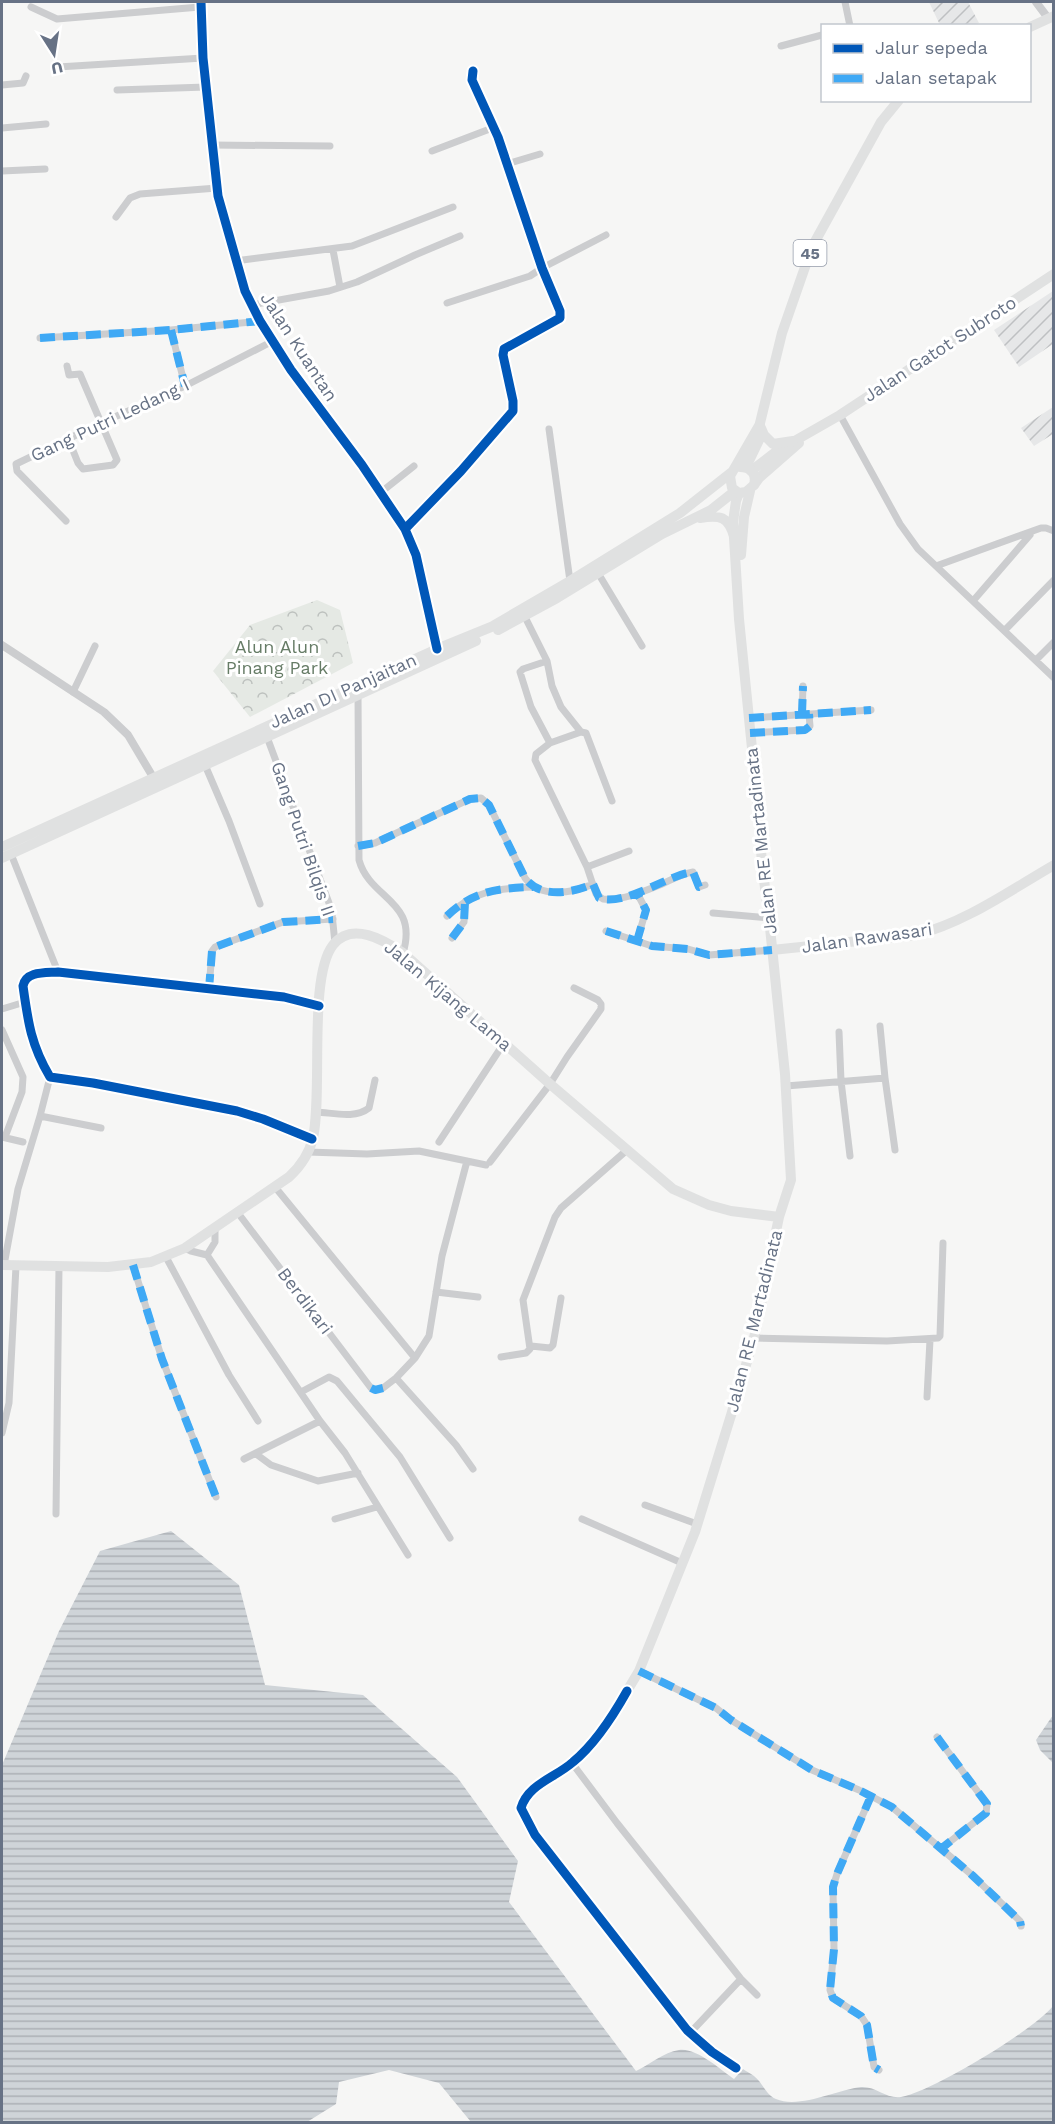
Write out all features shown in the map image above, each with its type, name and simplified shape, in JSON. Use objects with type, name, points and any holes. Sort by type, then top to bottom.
[{"type":"main road","points":[[1031,26],[1051,17]]},
{"type":"main road","name":"45","points":[[760,430],[782,333],[812,247],[881,122],[897,102]]},
{"type":"main road","name":"Jalan Gatot Subroto","points":[[825,423],[1053,274]]},
{"type":"main road","points":[[748,469],[825,423]]},
{"type":"main road","name":"Jalan DI Panjaitan","points":[[2,847],[437,649],[491,627],[684,518],[711,510],[744,490],[825,423]]},
{"type":"main road","points":[[760,430],[773,444],[793,441]]},
{"type":"main road","points":[[684,518],[760,430]]},
{"type":"main road","points":[[760,430],[765,446],[777,451]]},
{"type":"main road","points":[[748,469],[760,430]]},
{"type":"main road","points":[[733,471],[739,467],[748,469],[755,478],[744,490],[729,480],[733,471],[744,450]]},
{"type":"main road","name":"Jalan DI Panjaitan","points":[[6,856],[525,617],[662,534],[684,518],[733,471]]},
{"type":"main road","name":"Jalan RE Martadinata","points":[[627,1691],[639,1671],[698,1524],[754,1338],[779,1217],[791,1180],[786,1086],[762,865],[734,536],[736,501],[744,490]]},
{"type":"main road","name":"Jalan RE Martadinata","points":[[739,591],[744,490]]},
{"type":"main road","points":[[684,518],[722,518],[730,523],[734,536]]},
{"type":"main road","name":"Jalan Rawasari","points":[[772,950],[916,935],[934,930],[958,920],[1053,865]]},
{"type":"main road","name":"Jalan Kijang Lama","points":[[334,943],[347,935],[361,933],[381,939],[403,952],[655,1176],[681,1193],[709,1205],[731,1211],[779,1217]]},
{"type":"main road","points":[[7,1265],[108,1267],[133,1265],[166,1257],[185,1248],[238,1213],[297,1170],[309,1152],[317,1112],[319,1006],[324,965],[334,943]]},
{"type":"street","points":[[845,2],[850,24]]},
{"type":"street","points":[[1036,2],[1051,17]]},
{"type":"street","points":[[32,7],[57,19],[200,4]]},
{"type":"street","name":"Jalan Kuantan","points":[[200,4],[202,57],[217,188],[235,261],[251,305],[291,370],[405,529],[416,555],[437,649]]},
{"type":"street","points":[[781,46],[821,34]]},
{"type":"street","points":[[58,67],[202,57]]},
{"type":"street","points":[[405,529],[461,471],[513,411],[503,350],[510,344],[560,318],[560,311],[542,268],[495,128],[472,80],[473,71]]},
{"type":"street","points":[[2,85],[23,83],[26,75]]},
{"type":"street","points":[[117,90],[206,87]]},
{"type":"street","points":[[2,128],[46,124]]},
{"type":"street","points":[[432,151],[495,128]]},
{"type":"street","points":[[211,145],[330,146]]},
{"type":"street","points":[[507,164],[540,154]]},
{"type":"street","points":[[2,171],[45,168]]},
{"type":"street","points":[[116,217],[130,198],[140,194],[217,188]]},
{"type":"street","points":[[235,261],[333,250],[369,241],[453,207]]},
{"type":"street","points":[[447,303],[523,279],[606,235]]},
{"type":"street","points":[[251,305],[357,282],[460,236]]},
{"type":"street","points":[[333,250],[340,287]]},
{"type":"street","points":[[40,338],[171,330],[260,321]]},
{"type":"street","points":[[171,330],[185,386]]},
{"type":"street","name":"Gang Putri Ledang I","points":[[66,521],[17,471],[15,465],[20,460],[185,386],[273,341]]},
{"type":"street","points":[[67,366],[69,375],[80,374],[117,458],[114,465],[83,469],[78,463],[68,438]]},
{"type":"street","points":[[840,415],[900,524],[918,549],[1053,678]]},
{"type":"street","points":[[549,429],[570,581]]},
{"type":"street","points":[[380,493],[414,466]]},
{"type":"street","points":[[936,566],[1046,528],[1053,531]]},
{"type":"street","points":[[973,601],[1031,533]]},
{"type":"street","points":[[598,573],[642,646]]},
{"type":"street","points":[[1005,630],[1053,580]]},
{"type":"street","points":[[525,617],[547,662],[552,686],[561,707],[587,736],[612,801]]},
{"type":"street","points":[[1036,660],[1053,642]]},
{"type":"street","points":[[2,645],[104,712],[123,729],[153,777]]},
{"type":"street","points":[[73,692],[95,646]]},
{"type":"street","points":[[547,662],[523,669],[520,675],[531,707],[550,743]]},
{"type":"street","points":[[750,733],[806,730],[810,726],[806,714],[803,686]]},
{"type":"street","points":[[358,694],[360,865],[367,878],[404,917],[407,933],[403,952]]},
{"type":"street","points":[[749,718],[871,710]]},
{"type":"street","points":[[581,732],[550,743],[538,752],[535,760],[587,867],[596,894],[608,900],[637,893],[684,873],[693,872],[699,887],[705,885]]},
{"type":"street","name":"Gang Putri Bilqis II","points":[[267,737],[333,919],[334,943]]},
{"type":"street","points":[[205,765],[260,904]]},
{"type":"street","points":[[358,846],[375,843],[470,800],[481,798],[489,805],[525,878],[533,887]]},
{"type":"street","points":[[587,867],[629,850]]},
{"type":"street","points":[[6,856],[58,972]]},
{"type":"street","points":[[447,916],[479,894],[496,890],[533,887],[567,892],[593,884]]},
{"type":"street","points":[[637,893],[646,910],[637,940]]},
{"type":"street","points":[[452,938],[464,922],[465,902]]},
{"type":"street","points":[[713,913],[769,918]]},
{"type":"street","points":[[209,989],[212,951],[215,947],[266,929],[272,924],[333,919]]},
{"type":"street","points":[[606,931],[652,946],[688,949],[709,955],[772,950]]},
{"type":"street","points":[[2,1433],[9,1403],[7,1265],[18,1189],[50,1077],[34,1047],[23,986],[27,977],[58,972],[293,999],[319,1006]]},
{"type":"street","points":[[309,1152],[367,1154],[419,1151],[488,1164],[550,1084],[601,1009],[601,1004],[597,999],[574,988]]},
{"type":"street","points":[[2,1009],[26,1002]]},
{"type":"street","points":[[880,1026],[895,1150]]},
{"type":"street","points":[[2,1030],[23,1077],[21,1092],[3,1137],[23,1142]]},
{"type":"street","points":[[838,1032],[850,1156]]},
{"type":"street","points":[[440,1142],[504,1043]]},
{"type":"street","points":[[50,1077],[93,1083],[248,1114],[312,1139]]},
{"type":"street","points":[[786,1086],[885,1078]]},
{"type":"street","points":[[317,1112],[351,1115],[366,1111],[369,1108],[375,1080]]},
{"type":"street","points":[[40,1116],[101,1128]]},
{"type":"street","points":[[501,1357],[529,1352],[531,1346],[523,1300],[549,1227],[561,1208],[627,1150]]},
{"type":"street","points":[[383,1388],[415,1358],[429,1336],[442,1256],[467,1161]]},
{"type":"street","points":[[275,1187],[415,1358]]},
{"type":"street","name":"Berdikari","points":[[238,1213],[371,1388]]},
{"type":"street","points":[[207,1255],[215,1242],[215,1227]]},
{"type":"street","points":[[754,1338],[887,1341],[938,1338],[940,1336],[943,1243]]},
{"type":"street","points":[[185,1248],[207,1255],[357,1473],[408,1555]]},
{"type":"street","points":[[166,1257],[229,1376],[258,1421]]},
{"type":"street","points":[[133,1265],[165,1368],[216,1497]]},
{"type":"street","points":[[56,1514],[59,1266]]},
{"type":"street","points":[[436,1292],[478,1297]]},
{"type":"street","points":[[531,1346],[550,1348],[553,1346],[561,1298]]},
{"type":"street","points":[[927,1397],[930,1340]]},
{"type":"street","points":[[301,1392],[329,1377],[337,1381],[400,1457],[450,1538]]},
{"type":"street","points":[[396,1378],[456,1445],[473,1469]]},
{"type":"street","points":[[244,1459],[320,1421]]},
{"type":"street","points":[[256,1454],[272,1465],[318,1481],[357,1473]]},
{"type":"street","points":[[645,1505],[698,1524]]},
{"type":"street","points":[[336,1520],[377,1507]]},
{"type":"street","points":[[582,1519],[682,1563]]},
{"type":"street","points":[[639,1671],[716,1708],[812,1770],[892,1807],[942,1848],[1020,1921],[1021,1926]]},
{"type":"street","name":"Jalan RE Martadinata","points":[[627,1691],[613,1715],[572,1763],[528,1793],[522,1803],[522,1813],[535,1835],[652,1982]]},
{"type":"street","points":[[937,1737],[987,1804],[986,1813],[942,1848]]},
{"type":"street","points":[[572,1763],[616,1823],[741,1979],[757,1995]]},
{"type":"street","points":[[871,1796],[833,1887],[834,1949],[830,1990],[833,1998],[864,2020],[870,2032],[874,2067],[879,2070]]},
{"type":"street","points":[[690,2033],[741,1979]]},
{"type":"street","points":[[652,1982],[690,2033],[736,2068]]},
{"type":"shaded area","points":[[929,2],[968,2],[979,23],[976,24],[940,24]]},
{"type":"shaded area","points":[[1053,291],[1053,344],[1019,367],[994,330]]},
{"type":"shaded area","points":[[1053,407],[1053,434],[1034,446],[1021,428]]},
{"type":"shaded area","points":[[171,1531],[239,1585],[265,1685],[363,1695],[457,1777],[518,1861],[509,1902],[636,2071],[668,2053],[686,2050],[708,2060],[734,2079],[743,2069],[754,2076],[773,2097],[785,2101],[807,2100],[861,2087],[901,2097],[935,2084],[981,2059],[1025,2030],[1053,2006],[1053,2122],[471,2122],[439,2083],[389,2070],[339,2082],[336,2104],[307,2122],[2,2122],[2,1765],[59,1631],[100,1551]]},
{"type":"shaded area","points":[[1053,1715],[1053,1763],[1040,1750],[1036,1740]]},
{"type":"green space","name":"Alun Alun Pinang Park","points":[[317,600],[340,610],[353,663],[250,717],[213,671],[250,625]]},
{"type":"marked path","points":[[40,338],[171,330],[260,321]]},
{"type":"marked path","points":[[171,330],[185,386]]},
{"type":"marked path","points":[[802,714],[803,686]]},
{"type":"marked path","points":[[749,718],[871,710]]},
{"type":"marked path","points":[[750,733],[805,730],[810,726],[809,714]]},
{"type":"marked path","points":[[358,846],[375,843],[470,799],[481,798],[489,805],[525,878],[539,889],[548,892],[567,892],[593,884],[599,898],[609,900],[633,895],[693,872],[699,887],[705,885]]},
{"type":"marked path","points":[[447,916],[466,901],[487,892],[533,887]]},
{"type":"marked path","points":[[637,893],[646,910],[637,941]]},
{"type":"marked path","points":[[452,938],[464,922],[465,902]]},
{"type":"marked path","points":[[209,989],[212,951],[215,947],[283,922],[333,919]]},
{"type":"marked path","points":[[606,931],[652,946],[688,949],[709,955],[772,950]]},
{"type":"marked path","points":[[133,1265],[162,1359],[216,1497]]},
{"type":"marked path","points":[[371,1388],[375,1390],[383,1388]]},
{"type":"marked path","points":[[639,1671],[716,1708],[731,1720],[812,1770],[892,1807],[972,1875],[1020,1921],[1021,1926]]},
{"type":"marked path","points":[[937,1737],[987,1804],[986,1813],[942,1848]]},
{"type":"marked path","points":[[871,1796],[833,1887],[834,1949],[830,1990],[833,1998],[861,2016],[867,2025],[874,2067],[879,2070]]},
{"type":"cycle path","points":[[201,2],[203,58],[218,196],[245,291],[260,321],[291,370],[362,465],[405,529],[416,555],[437,649]]},
{"type":"cycle path","points":[[405,529],[461,471],[513,411],[503,355],[504,349],[560,318],[560,311],[542,268],[498,137],[472,80],[473,71]]},
{"type":"cycle path","points":[[312,1139],[237,1111],[50,1077],[38,1054],[31,1033],[23,986],[32,975],[58,972],[284,997],[319,1006]]},
{"type":"cycle path","points":[[627,1691],[610,1720],[589,1747],[566,1768],[536,1787],[521,1808],[535,1835],[687,2030],[712,2052],[736,2068]]}]
